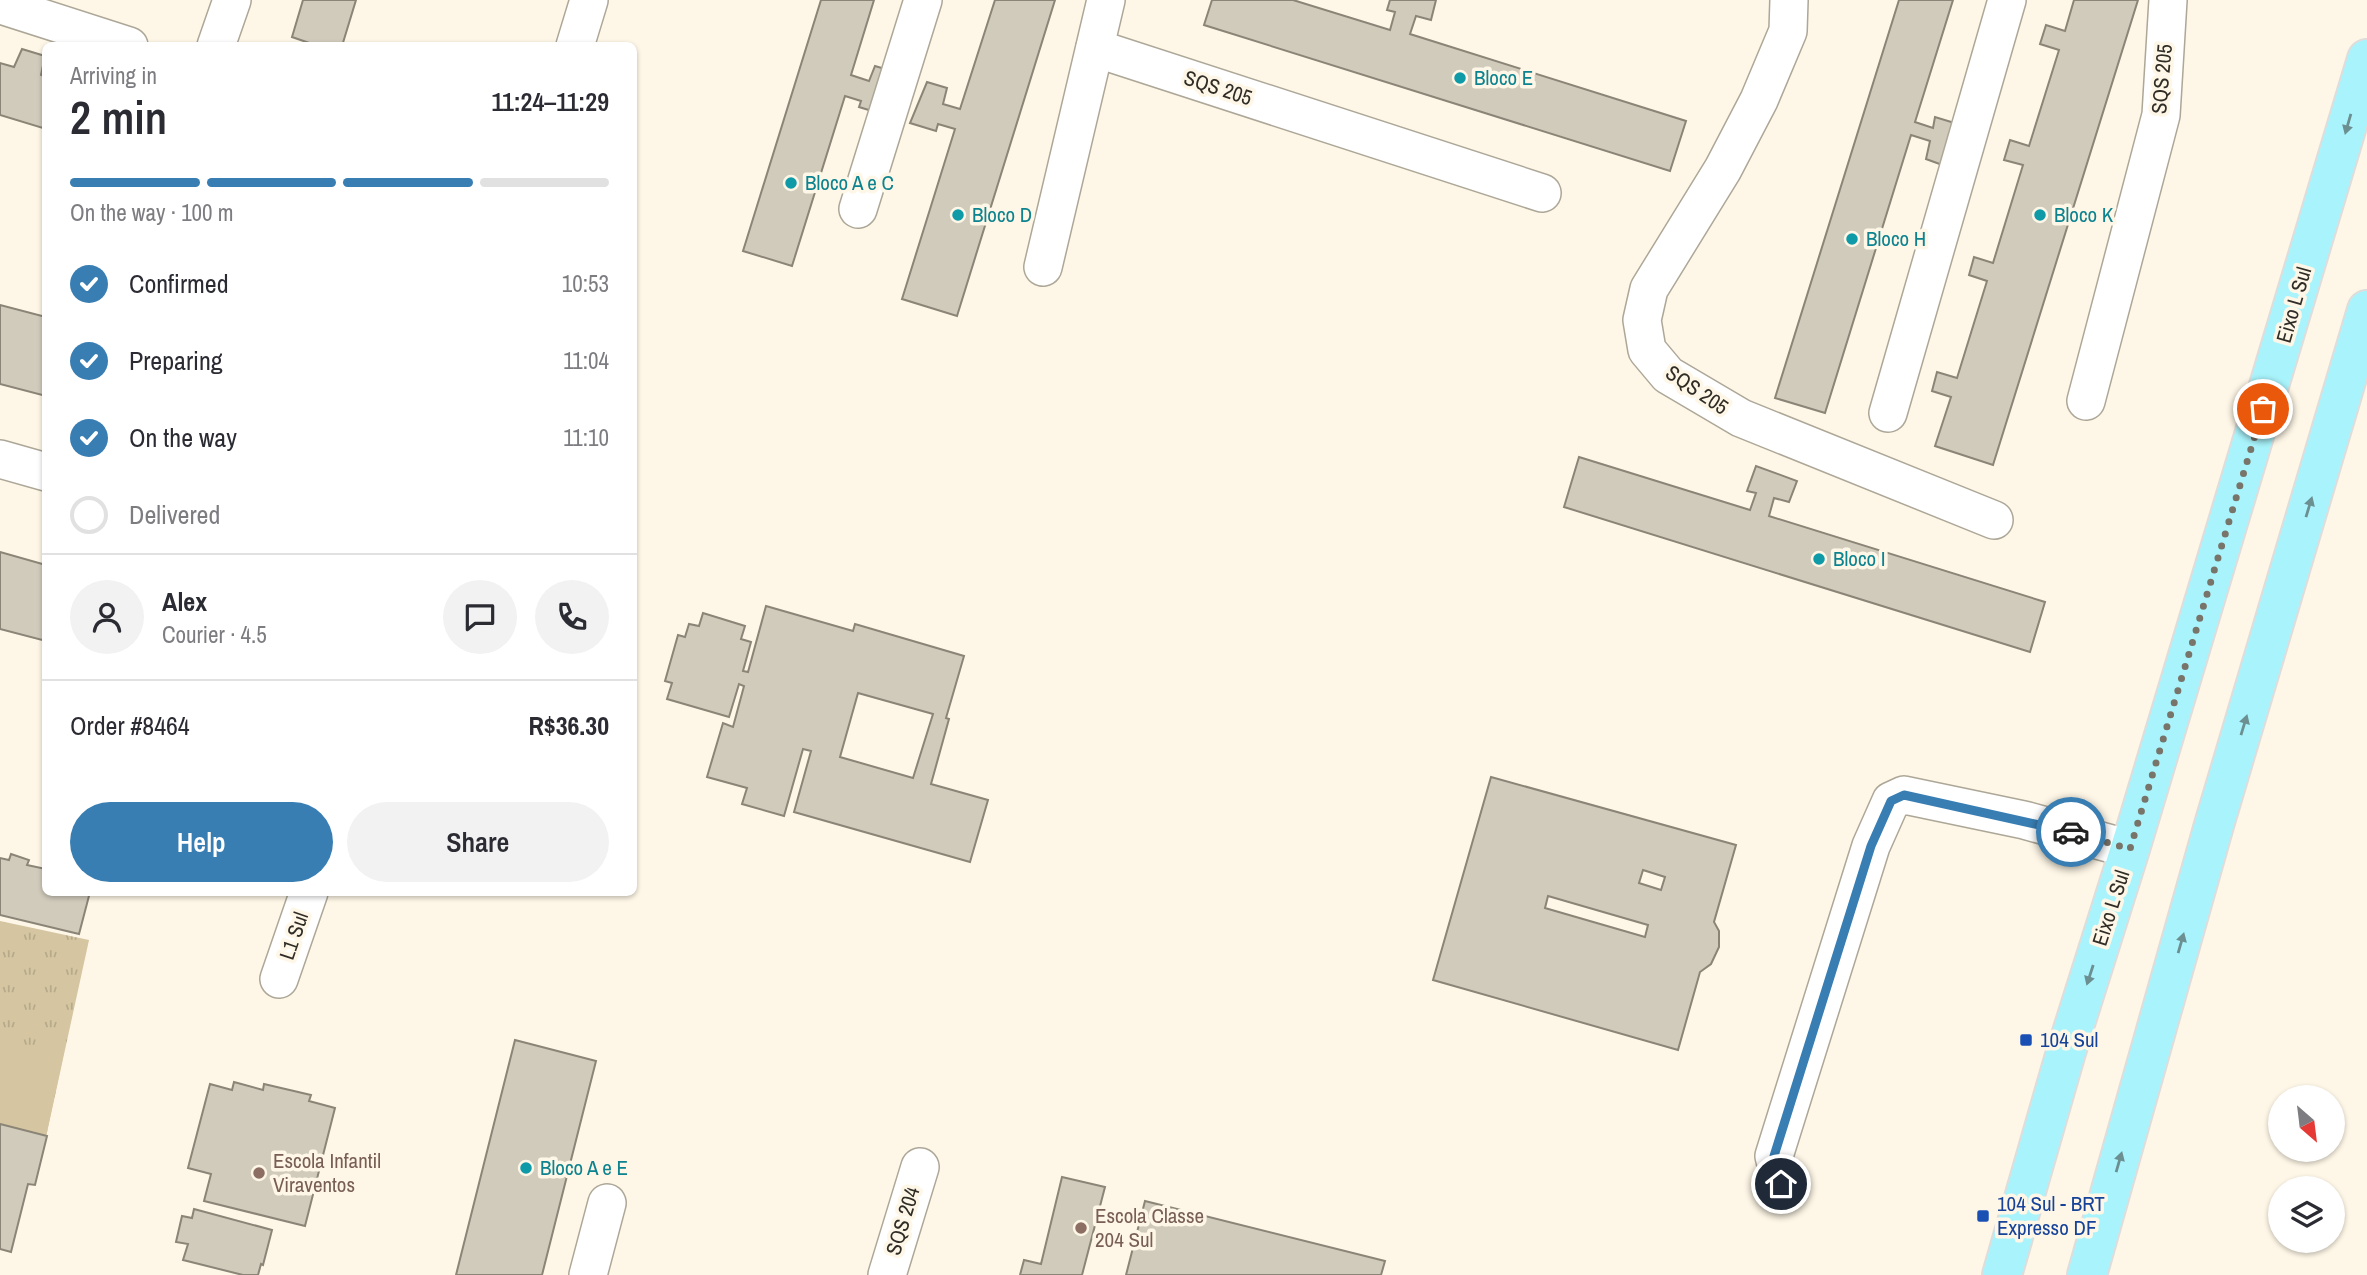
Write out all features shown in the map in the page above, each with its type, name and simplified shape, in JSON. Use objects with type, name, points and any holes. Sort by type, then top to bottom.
[{"type":"main road","name":"Eixo L Sul","points":[[2002,1275],[2066,1052],[2130,849],[2367,59]]},
{"type":"main road","points":[[2087,1275],[2214,825],[2367,310]]},
{"type":"street","points":[[217,42],[232,0]]},
{"type":"street","points":[[576,42],[589,0]]},
{"type":"street","points":[[858,208],[923,0]]},
{"type":"street","points":[[1043,267],[1107,0]]},
{"type":"street","name":"SQS 205","points":[[1789,0],[1788,31],[1759,100],[1723,169],[1649,289],[1642,320],[1647,349],[1668,375],[1741,418],[1994,520]]},
{"type":"street","points":[[1888,413],[2007,0]]},
{"type":"street","name":"SQS 205","points":[[2086,401],[2161,115],[2168,0]]},
{"type":"street","points":[[1,4],[117,42]]},
{"type":"street","name":"SQS 205","points":[[1095,48],[1542,193]]},
{"type":"street","points":[[0,459],[42,471]]},
{"type":"street","points":[[1781,1184],[1774,1156],[1871,846],[1891,801],[1904,795],[2024,820],[2130,849]]},
{"type":"street","name":"L1 Sul","points":[[279,979],[308,896]]},
{"type":"street","name":"SQS 204","points":[[887,1275],[920,1167]]},
{"type":"street","points":[[589,1275],[607,1202]]},
{"type":"green space","points":[[0,921],[89,940],[44,1146],[0,1137]]},
{"type":"green space","points":[[0,1040],[64,1052],[44,1146],[0,1137]]},
{"type":"building","points":[[303,0],[356,0],[343,42],[306,42],[292,37]]},
{"type":"building","name":"Bloco A e C","points":[[821,0],[874,0],[851,75],[869,81],[875,66],[895,72],[885,115],[859,107],[861,101],[845,96],[792,266],[743,251]]},
{"type":"building","name":"Bloco D","points":[[995,0],[1055,0],[957,316],[902,299],[955,129],[938,124],[936,131],[910,123],[927,82],[947,88],[943,104],[960,109]]},
{"type":"building","name":"Bloco E","points":[[1212,0],[1293,0],[1390,30],[1395,12],[1387,10],[1390,0],[1436,0],[1431,20],[1416,16],[1410,34],[1686,121],[1670,171],[1204,25]]},
{"type":"building","name":"Bloco H","points":[[1899,0],[1953,0],[1915,122],[1933,128],[1935,117],[1961,125],[1945,166],[1926,159],[1930,141],[1911,135],[1825,413],[1775,398]]},
{"type":"building","name":"Bloco K","points":[[2074,0],[2138,0],[1993,465],[1935,446],[1951,397],[1932,391],[1937,372],[1957,378],[1987,281],[1969,275],[1974,257],[1993,263],[2023,165],[2004,160],[2010,140],[2029,146],[2059,50],[2040,44],[2046,25],[2065,31]]},
{"type":"building","points":[[22,49],[42,55],[42,128],[0,115],[0,63],[14,67]]},
{"type":"building","points":[[0,305],[42,316],[42,395],[0,384]]},
{"type":"building","name":"Bloco I","points":[[1579,457],[1750,510],[1756,493],[1747,491],[1756,466],[1797,481],[1789,502],[1774,498],[1769,516],[2045,602],[2030,652],[1564,507]]},
{"type":"building","points":[[0,552],[42,564],[42,640],[0,629]]},
{"type":"building","points":[[766,606],[853,631],[855,624],[964,656],[931,784],[988,800],[970,862],[794,812],[811,751],[803,749],[784,816],[742,804],[747,788],[707,777],[723,723],[733,727],[744,686],[739,684],[729,717],[667,699],[672,683],[665,681],[678,635],[685,637],[689,624],[699,626],[703,613],[745,626],[741,639],[751,642],[743,671],[748,672]],"holes":[[[858,693],[933,714],[913,778],[840,757]]]},
{"type":"building","points":[[1491,777],[1736,845],[1714,922],[1719,931],[1719,947],[1711,964],[1700,972],[1678,1050],[1433,980]],"holes":[[[1643,870],[1665,877],[1661,890],[1639,883]],[[1548,896],[1648,925],[1645,937],[1545,908]]]},
{"type":"building","points":[[11,854],[29,860],[27,865],[42,868],[42,896],[89,896],[79,934],[0,915],[0,858],[9,860]]},
{"type":"building","name":"Bloco A e E","points":[[515,1040],[596,1061],[542,1275],[456,1275]]},
{"type":"building","points":[[234,1082],[263,1090],[264,1084],[311,1095],[309,1101],[335,1108],[305,1226],[204,1201],[211,1174],[188,1168],[210,1084],[232,1090]]},
{"type":"building","points":[[0,1124],[47,1136],[35,1185],[28,1184],[11,1252],[0,1249]]},
{"type":"building","points":[[1062,1177],[1105,1187],[1082,1275],[1020,1275],[1024,1260],[1041,1264]]},
{"type":"building","points":[[1145,1201],[1385,1261],[1381,1275],[1126,1275]]},
{"type":"building","points":[[194,1209],[272,1230],[258,1275],[243,1275],[183,1260],[188,1244],[176,1242],[182,1216],[192,1218]]},
{"type":"way so far","points":[[2071,832],[2130,849],[2263,409]]},
{"type":"place","name":"Bloco E","points":[[1460,78]]},
{"type":"place","name":"Bloco A e C","points":[[791,183]]},
{"type":"place","name":"Bloco D","points":[[958,215]]},
{"type":"place","name":"Bloco K","points":[[2040,215]]},
{"type":"place","name":"Bloco H","points":[[1852,239]]},
{"type":"place","name":"Bloco I","points":[[1819,559]]},
{"type":"place","name":"104 Sul","points":[[2026,1040]]},
{"type":"place","name":"Bloco A e E","points":[[526,1168]]},
{"type":"place","name":"Escola Infantil Viraventos","points":[[259,1173]]},
{"type":"place","name":"104 Sul - BRT Expresso DF","points":[[1983,1216]]},
{"type":"place","name":"Escola Classe 204 Sul","points":[[1081,1228]]},
{"type":"route","points":[[1781,1184],[1774,1156],[1871,846],[1891,801],[1904,795],[2071,832]]}]
